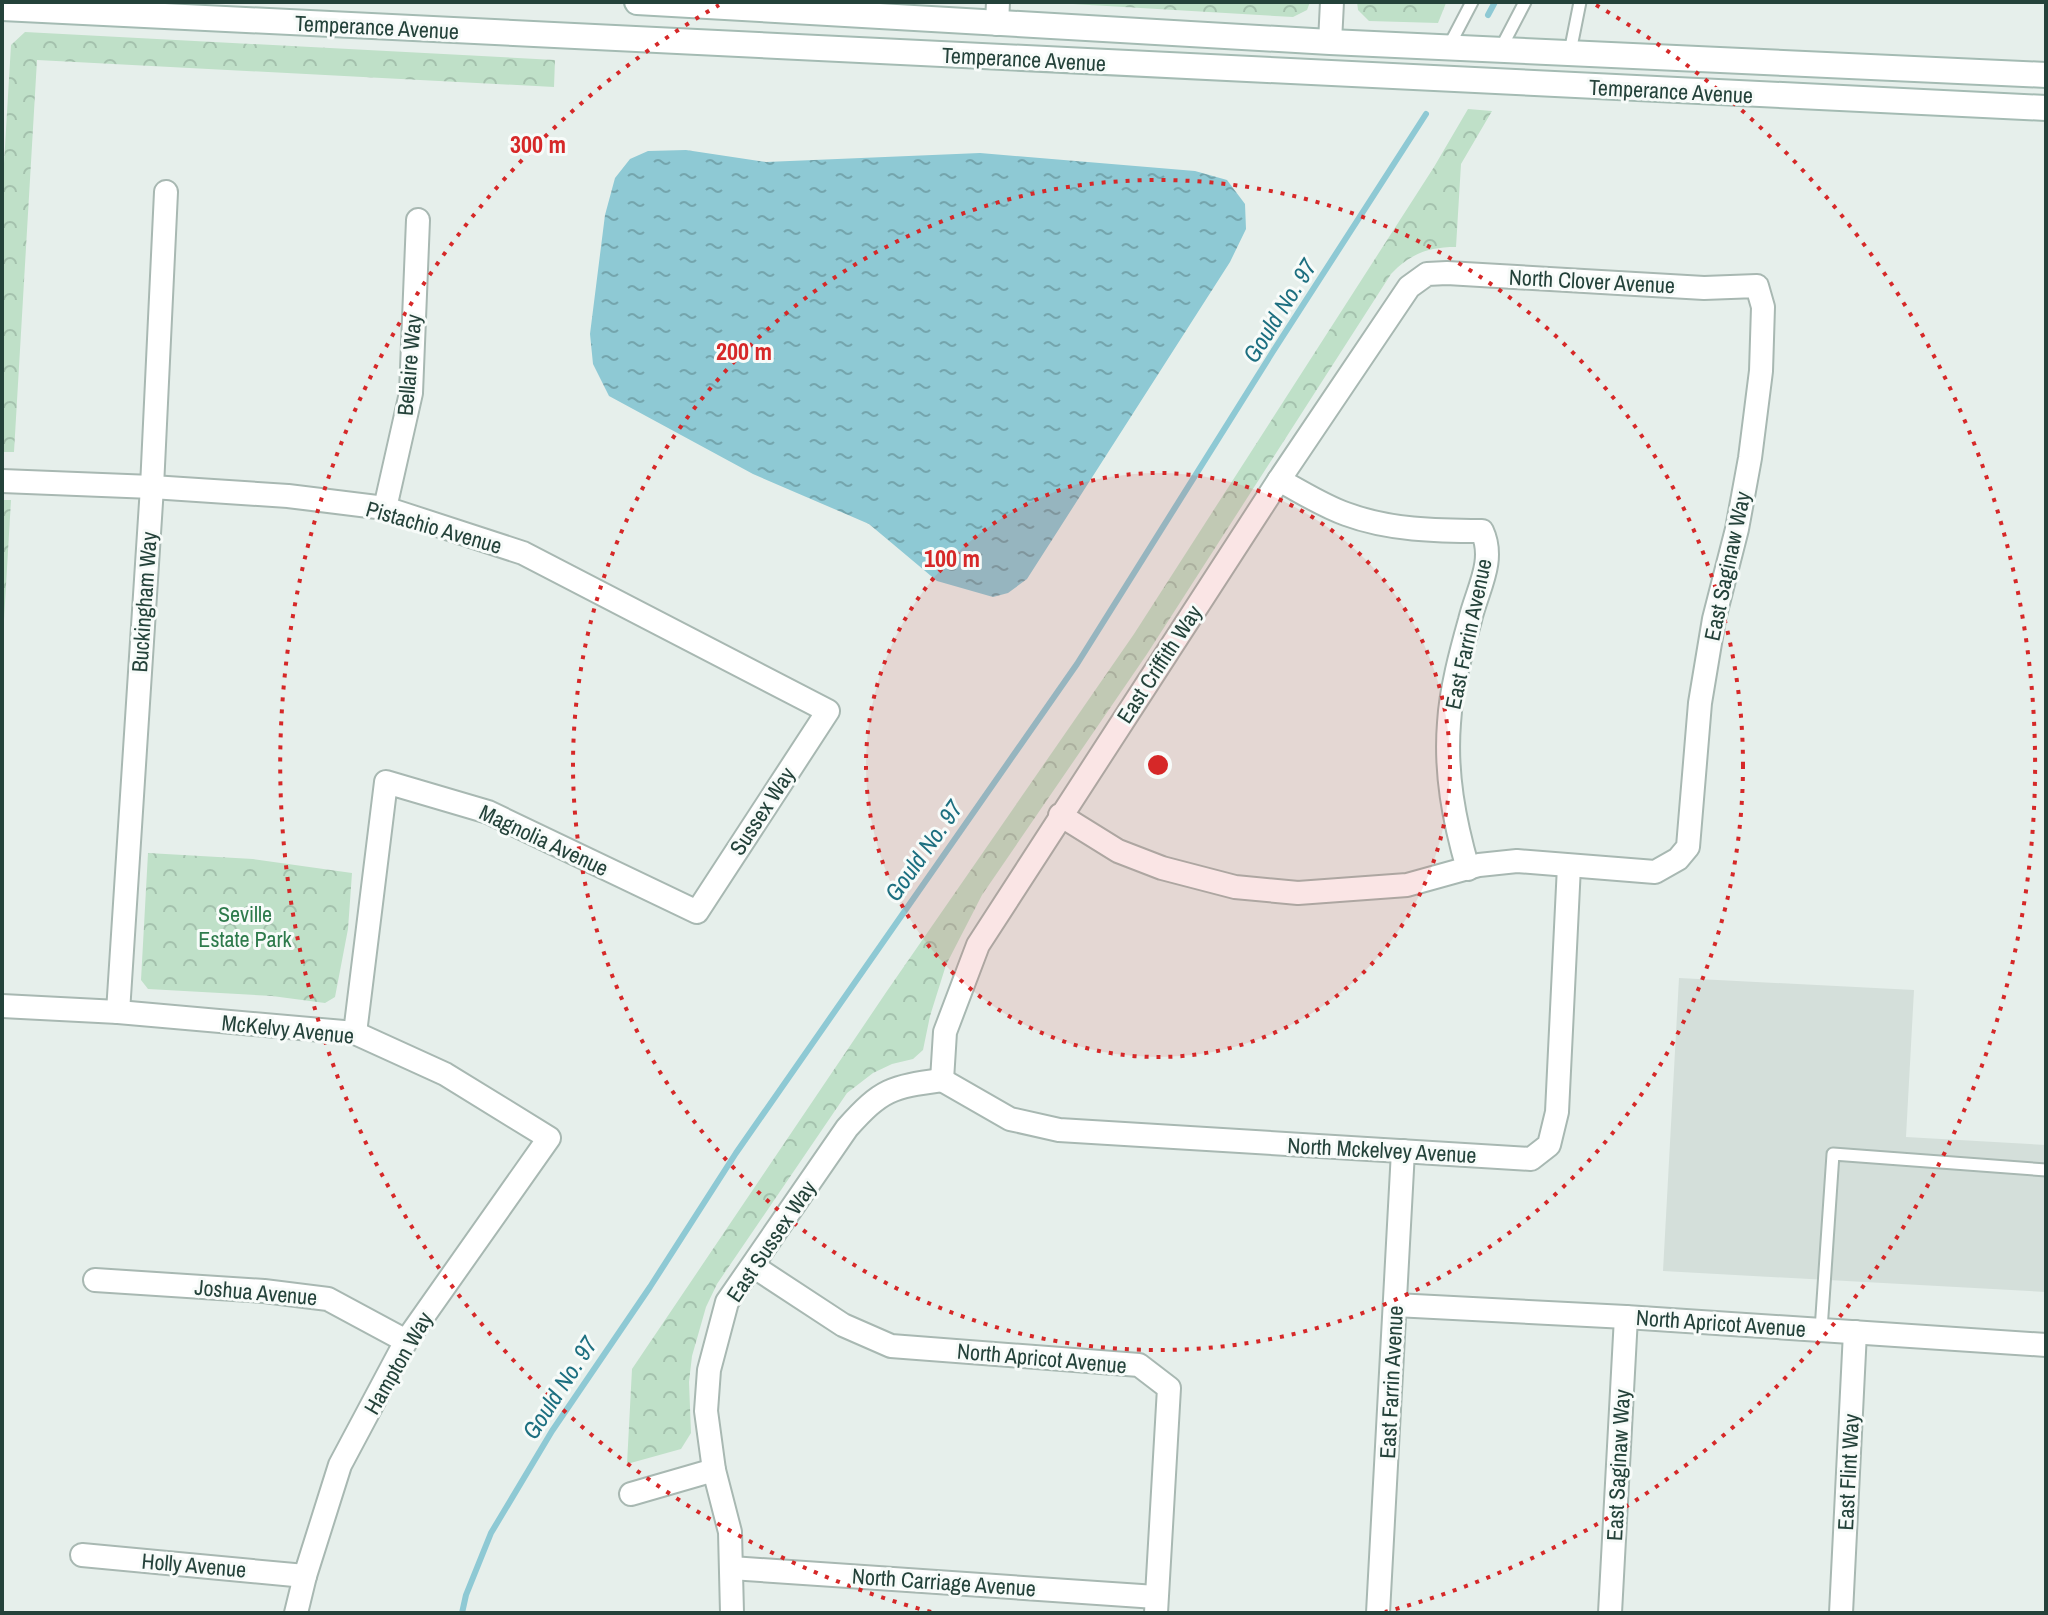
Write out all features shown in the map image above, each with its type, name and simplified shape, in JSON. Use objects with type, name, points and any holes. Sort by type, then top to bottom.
[{"type":"main road","name":"Temperance Avenue","points":[[637,2],[998,13],[1330,42],[2046,75]]},
{"type":"main road","name":"Temperance Avenue","points":[[2,8],[2046,108]]},
{"type":"main road","points":[[1129,65],[1159,53],[1301,60],[1313,56],[1330,42]]},
{"type":"street","points":[[1330,42],[1332,2]]},
{"type":"street","name":"Buckingham Way","points":[[118,1012],[152,487],[166,192]]},
{"type":"street","name":"Bellaire Way","points":[[385,508],[411,393],[418,220]]},
{"type":"street","name":"North Clover Avenue","points":[[1427,274],[1704,288],[1757,286]]},
{"type":"street","name":"East Criffith Way","points":[[942,1080],[945,1032],[978,945],[1279,480],[1403,295],[1427,274]]},
{"type":"street","name":"East Saginaw Way","points":[[1569,866],[1655,872],[1678,859],[1688,847],[1700,703],[1714,619],[1737,529],[1761,371],[1763,307],[1757,286]]},
{"type":"street","name":"East Farrin Avenue","points":[[1279,480],[1345,514],[1433,531],[1482,531],[1487,541],[1486,571],[1470,616],[1449,721],[1448,774],[1454,818],[1468,869]]},
{"type":"street","name":"Pistachio Avenue","points":[[2,481],[288,496],[385,508],[523,553],[828,711]]},
{"type":"street","name":"Sussex Way","points":[[697,912],[828,711]]},
{"type":"street","name":"Magnolia Avenue","points":[[355,1033],[386,782],[488,812],[697,912]]},
{"type":"street","points":[[1060,815],[1118,851],[1162,868],[1235,887],[1298,893],[1407,885],[1468,869],[1517,861],[1569,866]]},
{"type":"street","name":"North Mckelvey Avenue","points":[[942,1080],[1010,1119],[1059,1130],[1531,1159],[1549,1145],[1557,1112],[1569,866]]},
{"type":"street","name":"McKelvy Avenue","points":[[2,1006],[118,1012],[355,1033],[445,1074],[549,1138]]},
{"type":"street","name":"East Sussex Way","points":[[732,1613],[730,1532],[714,1470],[706,1411],[709,1370],[727,1302],[847,1128],[869,1103],[898,1086],[942,1080]]},
{"type":"street","name":"Hampton Way","points":[[296,1613],[340,1465],[406,1341],[549,1138]]},
{"type":"street","name":"East Farrin Avenue","points":[[1378,1613],[1403,1151]]},
{"type":"street","name":"North Apricot Avenue","points":[[753,1266],[843,1325],[891,1346],[1139,1365],[1169,1388],[1156,1605]]},
{"type":"street","name":"Joshua Avenue","points":[[95,1280],[264,1291],[328,1299],[406,1341]]},
{"type":"street","name":"North Apricot Avenue","points":[[1395,1305],[2046,1345]]},
{"type":"street","name":"East Saginaw Way","points":[[1610,1613],[1626,1317]]},
{"type":"street","name":"East Flint Way","points":[[1841,1613],[1855,1332]]},
{"type":"street","points":[[631,1494],[714,1470]]},
{"type":"street","name":"Holly Avenue","points":[[82,1555],[305,1576]]},
{"type":"street","name":"North Carriage Avenue","points":[[731,1568],[1156,1605]]},
{"type":"lane","points":[[1449,46],[1472,2]]},
{"type":"lane","points":[[1501,48],[1525,2]]},
{"type":"lane","points":[[1570,52],[1580,2]]},
{"type":"lane","points":[[1821,1330],[1833,1154],[2046,1170]]},
{"type":"shaded area","points":[[1679,978],[1914,990],[1906,1137],[2046,1145],[2046,1292],[1663,1271]]},
{"type":"green space","points":[[1039,2],[1310,2],[1307,10],[1293,17]]},
{"type":"green space","points":[[1357,2],[1446,3],[1438,23],[1369,21],[1358,10]]},
{"type":"green space","points":[[25,32],[555,60],[554,87],[37,60],[14,452],[2,452],[2,197],[11,45]]},
{"type":"green space","points":[[1468,109],[1492,111],[1461,164],[1456,247],[1420,253],[1391,274],[1147,654],[982,895],[946,965],[923,1050],[913,1059],[873,1073],[847,1093],[717,1284],[706,1307],[692,1356],[689,1382],[691,1433],[681,1449],[627,1464],[632,1369],[887,991],[1134,634],[1434,167]]},
{"type":"green space","points":[[2,500],[11,500],[2,654]]},
{"type":"green space","name":"Seville Estate Park","points":[[148,853],[253,859],[352,873],[348,929],[335,997],[325,1003],[272,996],[148,989],[141,980]]},
{"type":"water","points":[[686,150],[766,162],[980,153],[1195,171],[1227,180],[1245,204],[1246,229],[1230,262],[1027,579],[1008,593],[993,597],[937,581],[869,524],[753,474],[609,396],[593,364],[590,334],[605,215],[615,178],[630,159],[648,151]]},
{"type":"waterway","name":"Gould No. 97","points":[[1488,15],[1495,2]]},
{"type":"waterway","name":"Gould No. 97","points":[[462,1613],[491,1533],[552,1431],[736,1153],[1077,664],[1426,114]]}]
